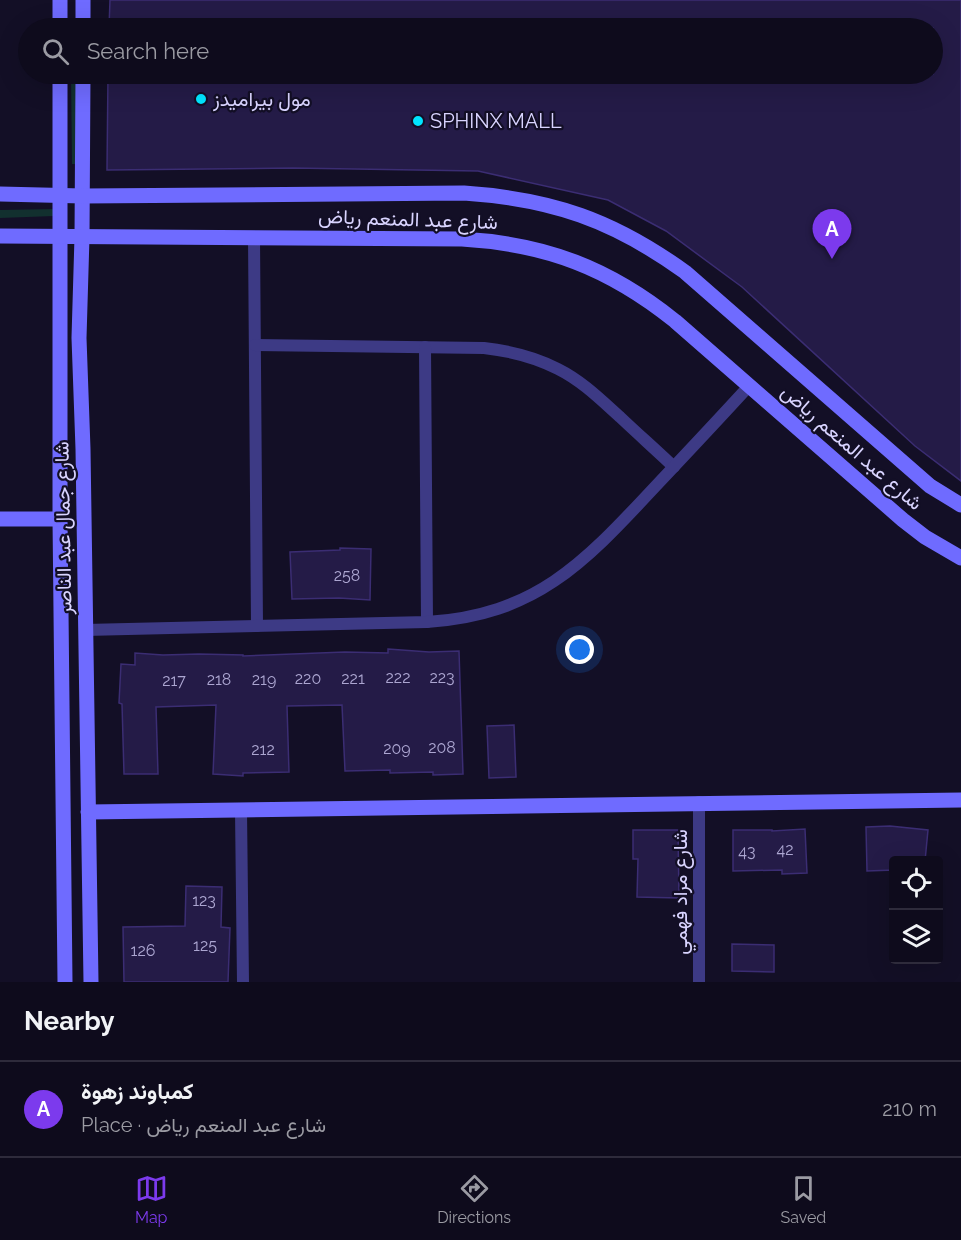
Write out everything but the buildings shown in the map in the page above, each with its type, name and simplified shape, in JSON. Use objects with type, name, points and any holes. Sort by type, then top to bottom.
[{"type":"street","points":[[60,0],[60,18]]},
{"type":"street","points":[[83,0],[83,18]]},
{"type":"street","name":"شارع جمال عبد الناصر","points":[[60,84],[60,519],[65,982]]},
{"type":"street","name":"شارع جمال عبد الناصر","points":[[83,84],[79,338],[91,982]]},
{"type":"street","name":"شارع عبد المنعم رياض","points":[[0,194],[83,196],[464,193],[523,199],[580,214],[635,239],[685,272],[930,486],[961,505]]},
{"type":"street","name":"شارع عبد المنعم رياض","points":[[0,236],[479,240],[513,244],[564,257],[611,278],[655,305],[903,520],[925,537],[961,558]]},
{"type":"street","points":[[254,237],[257,626]]},
{"type":"street","points":[[255,345],[484,348],[538,360],[577,380],[674,467]]},
{"type":"street","points":[[424,347],[427,622]]},
{"type":"street","points":[[85,630],[427,622],[467,618],[492,612],[545,588],[598,547],[749,386]]},
{"type":"street","points":[[0,519],[60,519]]},
{"type":"street","points":[[88,812],[961,800]]},
{"type":"street","name":"شارع مراد فهمي","points":[[699,802],[699,982]]},
{"type":"street","points":[[241,811],[243,982]]},
{"type":"green space","points":[[71,84],[77,84],[78,164],[72,164]]},
{"type":"green space","points":[[55,209],[54,216],[0,218],[0,210]]},
{"type":"place","name":"مول بيراميدز","points":[[201,99]]},
{"type":"place","name":"SPHINX MALL","points":[[418,121]]},
{"type":"place","name":"كمباوند زهوة","points":[[832,259]]}]
